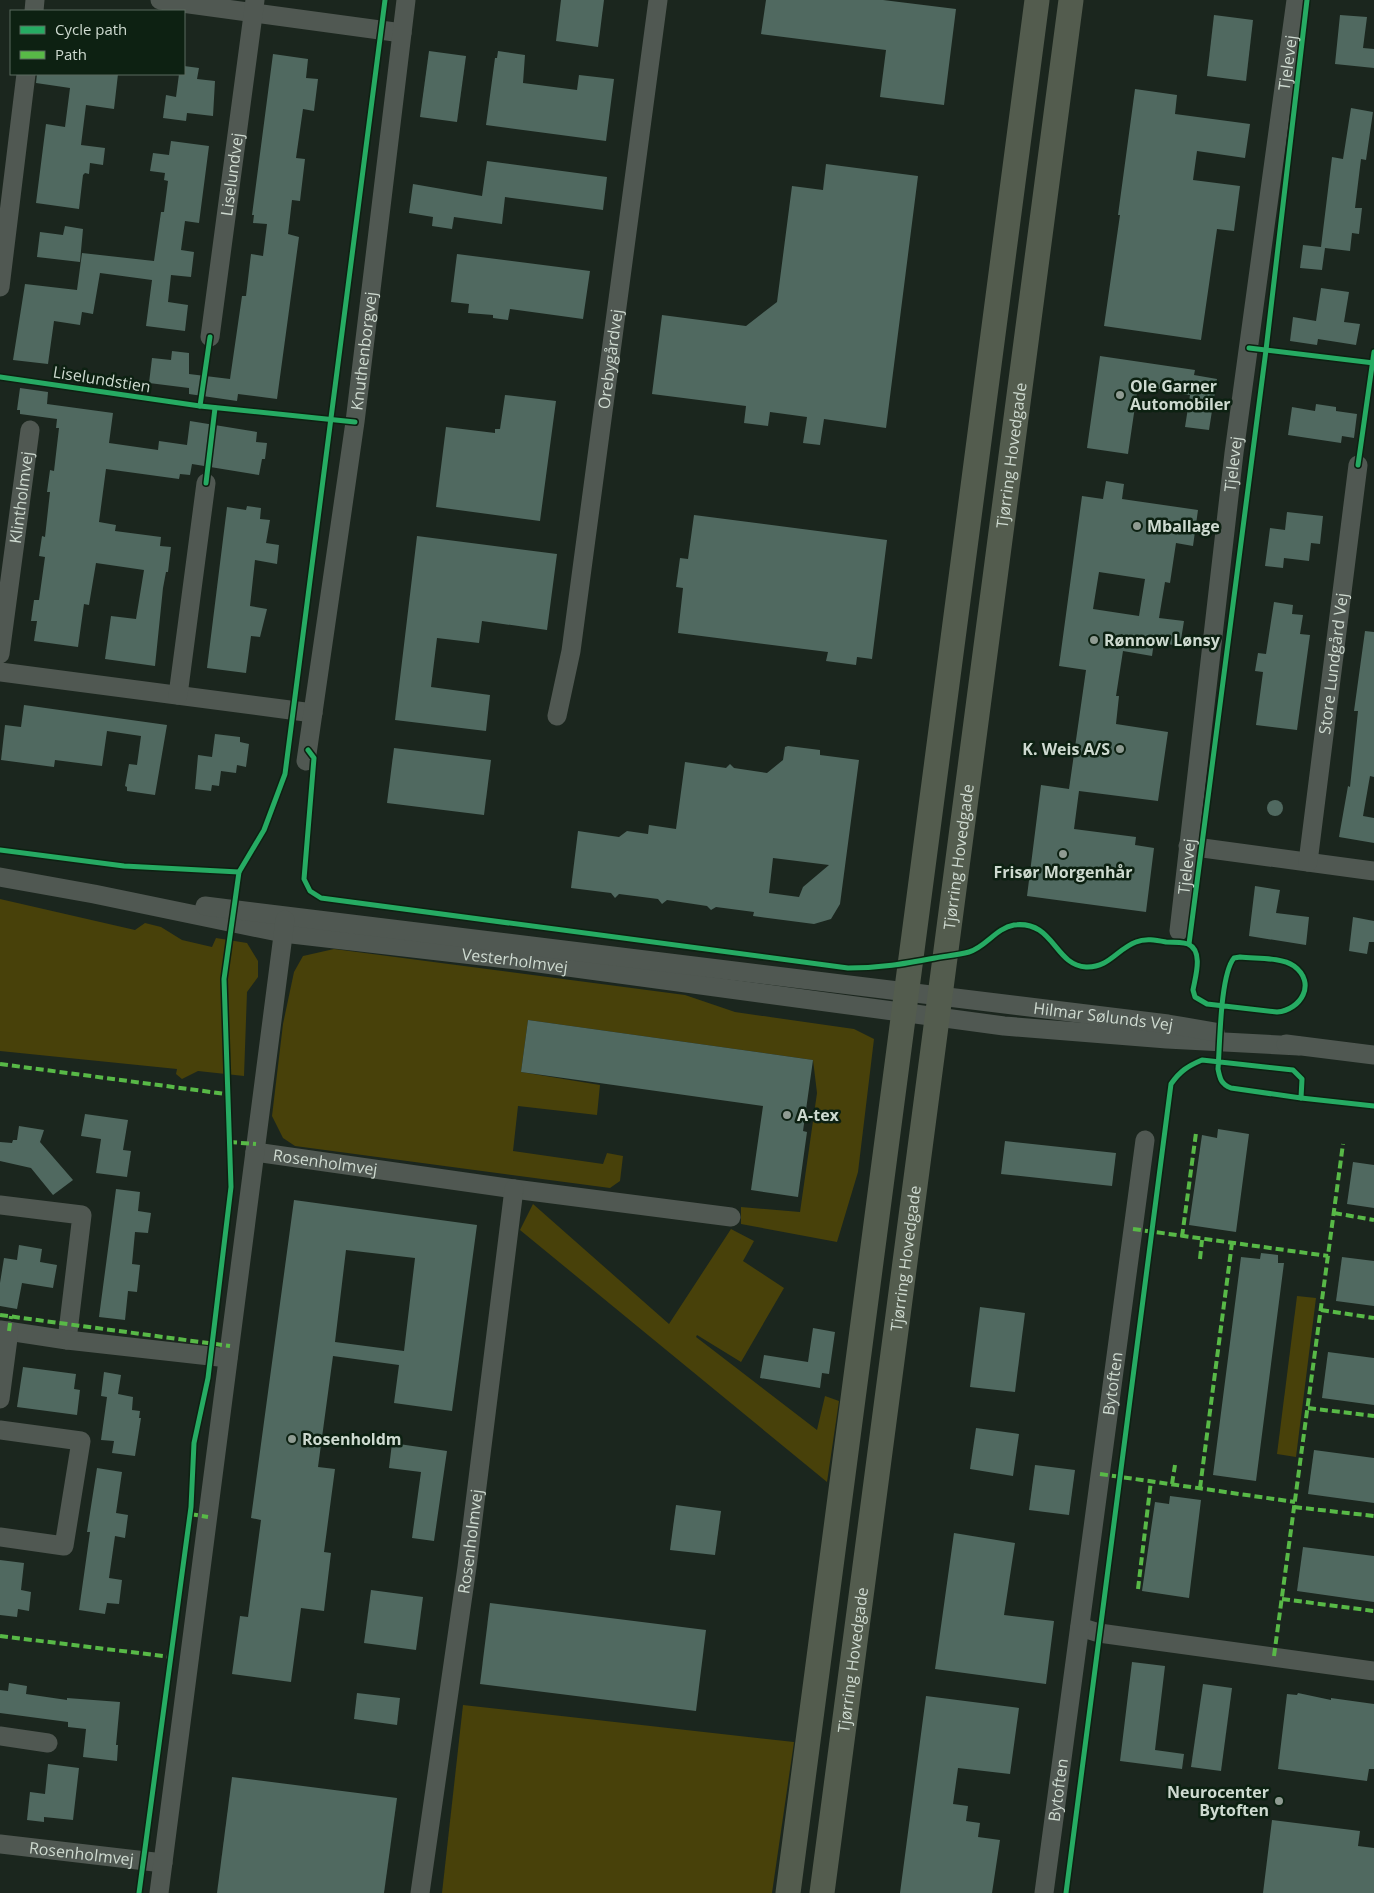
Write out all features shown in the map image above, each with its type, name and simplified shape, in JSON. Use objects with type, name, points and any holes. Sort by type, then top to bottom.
[{"type":"main road","name":"Tjørring Hovedgade","points":[[788,1893],[1037,0]]},
{"type":"main road","name":"Tjørring Hovedgade","points":[[822,1893],[1071,0]]},
{"type":"street","points":[[160,0],[254,6],[402,33]]},
{"type":"street","name":"Knuthenborgvej","points":[[306,761],[355,422],[406,0]]},
{"type":"street","name":"Orebygårdvej","points":[[557,716],[572,641],[658,0]]},
{"type":"street","name":"Tjelevej","points":[[1179,931],[1232,463],[1296,0]]},
{"type":"street","name":"Liselundvej","points":[[210,337],[254,6]]},
{"type":"street","points":[[0,287],[26,75]]},
{"type":"street","name":"Klintholmvej","points":[[0,654],[30,430]]},
{"type":"street","name":"Store Lundgård Vej","points":[[1308,862],[1358,465]]},
{"type":"street","points":[[178,696],[206,483]]},
{"type":"street","points":[[0,672],[313,713]]},
{"type":"street","points":[[1188,846],[1374,871]]},
{"type":"street","name":"Vesterholmvej","points":[[0,877],[285,924],[939,1006]]},
{"type":"street","name":"Rosenholmvej","points":[[159,1893],[285,924]]},
{"type":"street","name":"Hilmar Sølunds Vej","points":[[939,1006],[1004,1026],[1157,1039],[1299,1046],[1374,1055]]},
{"type":"street","name":"Bytoften","points":[[1044,1893],[1145,1140]]},
{"type":"street","name":"Rosenholmvej","points":[[255,1152],[514,1189],[731,1217]]},
{"type":"street","name":"Rosenholmvej","points":[[420,1893],[467,1567],[514,1189]]},
{"type":"street","points":[[0,1205],[82,1215],[67,1340]]},
{"type":"street","points":[[0,1399],[5,1330],[67,1340],[228,1358]]},
{"type":"street","points":[[0,1430],[81,1441],[64,1546],[0,1537]]},
{"type":"street","points":[[1080,1627],[1099,1633],[1374,1671]]},
{"type":"street","points":[[0,1736],[48,1743]]},
{"type":"street","name":"Rosenholmvej","points":[[0,1844],[163,1864]]},
{"type":"shaded area","points":[[0,899],[135,930],[145,923],[161,927],[182,940],[212,947],[216,938],[247,943],[258,961],[258,977],[247,992],[244,1076],[198,1071],[182,1079],[176,1074],[177,1069],[0,1051]]},
{"type":"shaded area","points":[[334,949],[685,995],[735,1012],[854,1029],[874,1039],[858,1172],[837,1242],[741,1224],[741,1207],[800,1212],[817,1093],[813,1060],[528,1020],[521,1072],[600,1085],[597,1115],[518,1106],[513,1151],[603,1164],[607,1153],[623,1156],[620,1181],[610,1188],[295,1146],[283,1138],[272,1116],[283,1024],[294,972],[303,956]]},
{"type":"shaded area","points":[[533,1204],[669,1324],[731,1229],[754,1241],[743,1261],[784,1288],[741,1362],[697,1335],[696,1337],[817,1430],[825,1396],[839,1401],[827,1482],[520,1230]]},
{"type":"shaded area","points":[[1297,1296],[1316,1298],[1296,1457],[1277,1454]]},
{"type":"shaded area","points":[[463,1705],[794,1742],[772,1893],[442,1893]]},
{"type":"building","points":[[561,0],[604,0],[598,47],[556,41]]},
{"type":"building","points":[[766,0],[883,0],[956,9],[944,105],[880,97],[886,50],[761,34]]},
{"type":"building","points":[[1214,15],[1253,20],[1246,81],[1207,76]]},
{"type":"building","points":[[1340,15],[1367,17],[1363,48],[1374,49],[1374,68],[1335,64]]},
{"type":"building","points":[[429,51],[466,56],[457,122],[420,117]]},
{"type":"building","points":[[498,51],[525,55],[523,83],[577,90],[579,75],[614,79],[606,141],[486,125],[495,58],[497,58]]},
{"type":"building","points":[[273,54],[308,59],[306,78],[318,79],[314,111],[303,109],[296,158],[305,159],[300,201],[292,200],[288,234],[299,237],[277,399],[238,394],[237,401],[189,394],[189,388],[149,383],[152,358],[171,360],[172,351],[189,353],[189,374],[230,379],[242,296],[246,296],[251,254],[263,256],[267,224],[253,223],[254,215],[252,215]]},
{"type":"building","points":[[185,66],[199,68],[197,79],[215,81],[213,116],[187,113],[186,121],[163,118],[166,95],[176,97],[179,75],[185,75]]},
{"type":"building","points":[[37,75],[118,75],[114,109],[86,105],[81,145],[105,148],[103,165],[90,163],[89,174],[85,173],[83,175],[79,209],[36,203],[46,124],[65,127],[70,88],[36,83]]},
{"type":"building","points":[[1135,89],[1177,95],[1175,114],[1250,124],[1245,158],[1197,151],[1193,180],[1240,186],[1234,231],[1217,229],[1201,340],[1104,326]]},
{"type":"building","points":[[1351,108],[1373,112],[1366,160],[1361,159],[1355,208],[1362,208],[1359,234],[1352,233],[1350,251],[1325,248],[1322,270],[1300,268],[1303,245],[1321,247],[1332,157],[1343,159]]},
{"type":"building","points":[[171,141],[209,146],[199,223],[185,221],[181,250],[194,252],[191,277],[171,275],[168,302],[188,305],[185,331],[146,326],[152,280],[100,273],[93,314],[82,312],[80,325],[54,321],[48,364],[13,360],[25,284],[77,290],[82,253],[154,261],[161,212],[164,212],[168,181],[164,180],[165,173],[150,171],[153,153],[169,155]]},
{"type":"building","points":[[487,161],[607,177],[603,210],[505,197],[502,224],[454,217],[452,229],[432,226],[433,217],[409,213],[413,184],[482,196]]},
{"type":"building","points":[[826,164],[918,176],[886,428],[824,419],[820,445],[803,443],[807,417],[770,412],[768,426],[744,423],[746,406],[652,394],[662,315],[746,326],[777,302],[792,186],[823,190]]},
{"type":"building","points":[[65,226],[83,229],[80,262],[37,257],[40,232],[63,235]]},
{"type":"building","points":[[457,254],[590,271],[583,319],[510,309],[508,320],[493,318],[493,315],[468,313],[469,304],[451,302]]},
{"type":"building","points":[[1321,288],[1349,292],[1344,322],[1360,324],[1356,345],[1318,339],[1317,345],[1290,341],[1293,317],[1316,321]]},
{"type":"building","points":[[1100,356],[1195,370],[1194,375],[1217,379],[1209,430],[1185,427],[1190,395],[1182,394],[1182,392],[1138,386],[1128,454],[1087,448]]},
{"type":"building","points":[[20,388],[48,392],[47,404],[113,413],[109,443],[158,450],[159,441],[187,445],[190,421],[257,432],[256,442],[267,443],[265,459],[262,459],[259,475],[192,464],[190,475],[180,474],[179,479],[106,469],[99,522],[116,525],[115,531],[161,537],[160,546],[171,547],[168,572],[166,572],[163,588],[155,666],[105,659],[111,616],[136,619],[144,570],[96,563],[89,605],[84,604],[78,647],[34,641],[37,621],[31,621],[34,600],[39,600],[45,557],[39,556],[42,536],[45,537],[50,492],[47,492],[50,470],[54,471],[59,428],[56,428],[57,419],[20,414],[20,410],[17,410]]},
{"type":"building","points":[[505,395],[556,401],[540,521],[436,507],[446,427],[495,433],[495,429],[500,429]]},
{"type":"building","points":[[1316,404],[1336,407],[1336,411],[1357,414],[1354,438],[1342,436],[1341,443],[1288,435],[1292,407],[1315,411]]},
{"type":"building","points":[[1106,481],[1124,484],[1122,499],[1198,510],[1193,546],[1176,543],[1170,583],[1165,582],[1159,618],[1184,621],[1180,646],[1154,642],[1152,656],[1123,651],[1116,696],[1119,696],[1116,724],[1168,732],[1158,801],[1079,791],[1074,829],[1136,837],[1135,845],[1154,848],[1146,912],[1027,896],[1041,785],[1069,789],[1086,670],[1059,666],[1082,496],[1103,499]],"holes":[[[1099,572],[1145,579],[1139,616],[1093,609]]]},
{"type":"building","points":[[247,506],[261,508],[260,519],[270,520],[266,543],[279,545],[277,564],[255,560],[250,606],[267,609],[260,637],[251,636],[246,673],[207,668],[227,507],[246,510]]},
{"type":"building","points":[[1287,512],[1323,516],[1320,544],[1311,543],[1309,561],[1284,558],[1283,568],[1265,566],[1270,528],[1285,530]]},
{"type":"building","points":[[694,515],[887,540],[872,659],[857,657],[856,665],[826,661],[828,652],[678,633],[683,588],[676,587],[680,558],[688,559]]},
{"type":"building","points":[[417,536],[557,554],[547,630],[482,621],[479,643],[437,638],[431,687],[490,695],[486,731],[395,720]]},
{"type":"building","points":[[1274,602],[1293,605],[1292,614],[1303,615],[1300,634],[1310,635],[1297,730],[1256,725],[1263,672],[1255,671],[1258,653],[1266,654]]},
{"type":"building","points":[[1365,631],[1374,632],[1374,777],[1370,776],[1363,816],[1374,818],[1374,843],[1339,837],[1348,786],[1350,787],[1358,711],[1354,711]]},
{"type":"building","points":[[24,705],[167,725],[155,795],[127,791],[125,786],[129,764],[137,765],[141,736],[107,731],[102,766],[55,760],[54,767],[1,760],[5,725],[21,727]]},
{"type":"building","points":[[215,734],[240,737],[240,742],[249,744],[246,767],[237,765],[236,773],[221,771],[219,786],[212,785],[211,791],[195,789],[198,755],[212,757]]},
{"type":"building","points":[[785,747],[820,750],[820,755],[859,760],[840,904],[831,919],[814,924],[753,916],[754,912],[716,907],[711,910],[707,906],[667,900],[662,904],[658,899],[619,894],[615,898],[611,893],[571,888],[578,831],[619,837],[627,831],[648,834],[649,825],[676,829],[685,762],[726,768],[730,764],[734,768],[767,773],[783,760]],"holes":[[[773,858],[829,865],[803,887],[799,897],[769,893]]]},
{"type":"building","points":[[394,748],[491,760],[484,815],[387,803]]},
{"type":"building","points":[[1275,800],[1281,802],[1283,808],[1281,814],[1275,816],[1269,814],[1267,808],[1269,802]]},
{"type":"building","points":[[1255,886],[1280,890],[1276,913],[1309,917],[1306,945],[1249,936]]},
{"type":"building","points":[[1353,917],[1374,921],[1374,942],[1369,942],[1367,954],[1349,951]]},
{"type":"building","name":"A-tex","points":[[528,1020],[813,1060],[803,1131],[807,1132],[798,1197],[751,1190],[763,1106],[521,1072]]},
{"type":"building","points":[[85,1114],[128,1120],[123,1150],[131,1151],[127,1177],[96,1173],[101,1139],[81,1136]]},
{"type":"building","points":[[19,1126],[44,1130],[40,1142],[73,1180],[53,1195],[31,1168],[0,1161],[0,1142],[12,1143],[13,1140],[17,1140]]},
{"type":"building","points":[[1218,1129],[1249,1134],[1236,1232],[1189,1225],[1202,1135],[1217,1138]]},
{"type":"building","points":[[1005,1141],[1116,1153],[1112,1186],[1001,1174]]},
{"type":"building","points":[[1353,1162],[1374,1165],[1374,1208],[1347,1204]]},
{"type":"building","points":[[116,1189],[140,1192],[138,1211],[151,1213],[148,1233],[135,1232],[132,1264],[140,1265],[137,1292],[128,1291],[125,1320],[99,1317]]},
{"type":"building","name":"Rosenholdm","points":[[294,1200],[477,1225],[452,1411],[394,1403],[399,1365],[333,1356],[318,1467],[335,1469],[324,1552],[331,1553],[324,1611],[301,1608],[291,1682],[232,1674],[240,1616],[248,1617],[261,1520],[251,1518]],"holes":[[[346,1250],[415,1258],[404,1351],[335,1342]]]},
{"type":"building","points":[[19,1245],[42,1249],[40,1262],[57,1265],[53,1288],[22,1283],[17,1309],[0,1306],[0,1283],[4,1258],[17,1260]]},
{"type":"building","points":[[1261,1253],[1278,1255],[1278,1263],[1284,1263],[1256,1481],[1213,1475],[1241,1257],[1260,1259]]},
{"type":"building","points":[[1342,1257],[1374,1261],[1374,1306],[1336,1301]]},
{"type":"building","points":[[980,1307],[1025,1313],[1015,1392],[970,1387]]},
{"type":"building","points":[[813,1328],[835,1332],[829,1374],[822,1373],[820,1388],[760,1378],[764,1355],[808,1362]]},
{"type":"building","points":[[1328,1352],[1374,1358],[1374,1405],[1322,1398]]},
{"type":"building","points":[[23,1367],[76,1374],[74,1389],[80,1390],[77,1415],[17,1407]]},
{"type":"building","points":[[104,1372],[121,1375],[118,1394],[133,1397],[132,1410],[140,1411],[139,1418],[141,1418],[135,1456],[112,1453],[114,1441],[101,1440],[107,1397],[101,1396]]},
{"type":"building","points":[[976,1428],[1019,1434],[1013,1476],[970,1469]]},
{"type":"building","points":[[392,1443],[447,1451],[434,1541],[412,1538],[421,1472],[389,1468]]},
{"type":"building","points":[[1314,1450],[1374,1458],[1374,1503],[1308,1494]]},
{"type":"building","points":[[1035,1465],[1075,1470],[1069,1515],[1029,1510]]},
{"type":"building","points":[[97,1468],[122,1472],[116,1513],[128,1515],[125,1538],[115,1536],[109,1578],[122,1580],[119,1604],[107,1603],[105,1614],[79,1610],[90,1532],[87,1532]]},
{"type":"building","points":[[1170,1496],[1201,1500],[1189,1598],[1142,1591],[1155,1502],[1169,1504]]},
{"type":"building","points":[[676,1505],[721,1511],[715,1555],[670,1550]]},
{"type":"building","points":[[954,1533],[1015,1543],[1004,1615],[1054,1621],[1046,1684],[935,1669]]},
{"type":"building","points":[[1303,1547],[1374,1556],[1374,1602],[1297,1591]]},
{"type":"building","points":[[0,1560],[24,1563],[21,1590],[31,1592],[29,1611],[18,1609],[17,1617],[0,1615]]},
{"type":"building","points":[[371,1590],[423,1597],[416,1650],[364,1643]]},
{"type":"building","points":[[490,1603],[706,1630],[696,1711],[480,1684]]},
{"type":"building","points":[[1132,1662],[1165,1666],[1155,1750],[1184,1754],[1182,1769],[1120,1761]]},
{"type":"building","points":[[9,1683],[27,1686],[26,1694],[67,1700],[67,1698],[120,1702],[116,1745],[118,1745],[117,1761],[83,1757],[86,1729],[68,1727],[68,1722],[0,1713],[0,1690],[8,1691]]},
{"type":"building","points":[[1203,1684],[1232,1688],[1221,1771],[1191,1767]]},
{"type":"building","points":[[357,1693],[400,1698],[397,1725],[354,1719]]},
{"type":"building","points":[[1298,1693],[1331,1700],[1331,1698],[1374,1704],[1374,1769],[1369,1769],[1367,1781],[1278,1769],[1287,1694],[1297,1695]]},
{"type":"building","points":[[926,1696],[1019,1708],[1010,1774],[958,1768],[953,1804],[968,1806],[966,1821],[980,1823],[978,1837],[1000,1840],[992,1893],[900,1893]]},
{"type":"building","points":[[48,1764],[79,1768],[73,1820],[44,1817],[44,1822],[27,1820],[30,1792],[45,1794]]},
{"type":"building","points":[[232,1777],[397,1798],[384,1893],[217,1893]]},
{"type":"building","points":[[1272,1820],[1360,1831],[1358,1846],[1374,1848],[1374,1893],[1263,1893]]},
{"type":"marked path","points":[[0,1064],[226,1094]]},
{"type":"marked path","points":[[1182,1237],[1196,1133]]},
{"type":"marked path","points":[[229,1142],[256,1144]]},
{"type":"marked path","points":[[1274,1656],[1343,1144]]},
{"type":"marked path","points":[[1334,1213],[1374,1220]]},
{"type":"marked path","points":[[1133,1229],[1328,1256]]},
{"type":"marked path","points":[[1200,1259],[1202,1240]]},
{"type":"marked path","points":[[1200,1488],[1232,1243]]},
{"type":"marked path","points":[[1321,1310],[1374,1318]]},
{"type":"marked path","points":[[0,1315],[230,1346]]},
{"type":"marked path","points":[[9,1331],[11,1316]]},
{"type":"marked path","points":[[1308,1408],[1374,1416]]},
{"type":"marked path","points":[[1172,1484],[1175,1465]]},
{"type":"marked path","points":[[1100,1474],[1295,1502]]},
{"type":"marked path","points":[[1138,1589],[1151,1481]]},
{"type":"marked path","points":[[1294,1507],[1374,1516]]},
{"type":"marked path","points":[[190,1514],[208,1517]]},
{"type":"marked path","points":[[1282,1599],[1374,1611]]},
{"type":"marked path","points":[[0,1636],[171,1657]]},
{"type":"cycle path","points":[[139,1893],[191,1507],[194,1443],[208,1378],[231,1187],[224,979],[239,872],[264,830],[285,774],[385,0]]},
{"type":"cycle path","points":[[1189,944],[1266,350],[1307,0]]},
{"type":"cycle path","points":[[200,406],[210,337]]},
{"type":"cycle path","points":[[1249,348],[1374,363]]},
{"type":"cycle path","points":[[1358,465],[1374,352]]},
{"type":"cycle path","name":"Liselundstien","points":[[0,377],[200,406],[355,422]]},
{"type":"cycle path","points":[[206,483],[215,408]]},
{"type":"cycle path","points":[[308,750],[314,758],[304,879],[310,891],[321,898],[848,968],[892,965],[969,952],[975,950],[1002,930],[1014,925],[1027,925],[1038,929],[1067,959],[1075,964],[1086,967],[1101,964],[1129,945],[1139,941],[1180,942],[1193,947],[1196,952],[1197,972],[1193,990],[1195,997],[1207,1004],[1277,1012],[1293,1006],[1303,995],[1305,987],[1301,973],[1294,966],[1282,961],[1234,958],[1229,967],[1223,994],[1222,1010],[1220,1027],[1219,1058],[1218,1069],[1222,1081],[1231,1088],[1301,1098],[1302,1079],[1293,1070],[1202,1060],[1185,1069],[1171,1084],[1066,1893]]},
{"type":"cycle path","points":[[0,850],[124,866],[239,872]]},
{"type":"cycle path","points":[[1301,1098],[1374,1106]]},
{"type":"place","name":"Ole Garner Automobiler","points":[[1120,395]]},
{"type":"place","name":"Mballage","points":[[1137,526]]},
{"type":"place","name":"Rønnow Lønsy","points":[[1094,640]]},
{"type":"place","name":"K. Weis A/S","points":[[1120,749]]},
{"type":"place","name":"Frisør Morgenhår","points":[[1063,854]]},
{"type":"place","name":"A-tex","points":[[787,1115]]},
{"type":"place","name":"Rosenholdm","points":[[292,1439]]},
{"type":"place","name":"Neurocenter Bytoften","points":[[1279,1801]]}]
